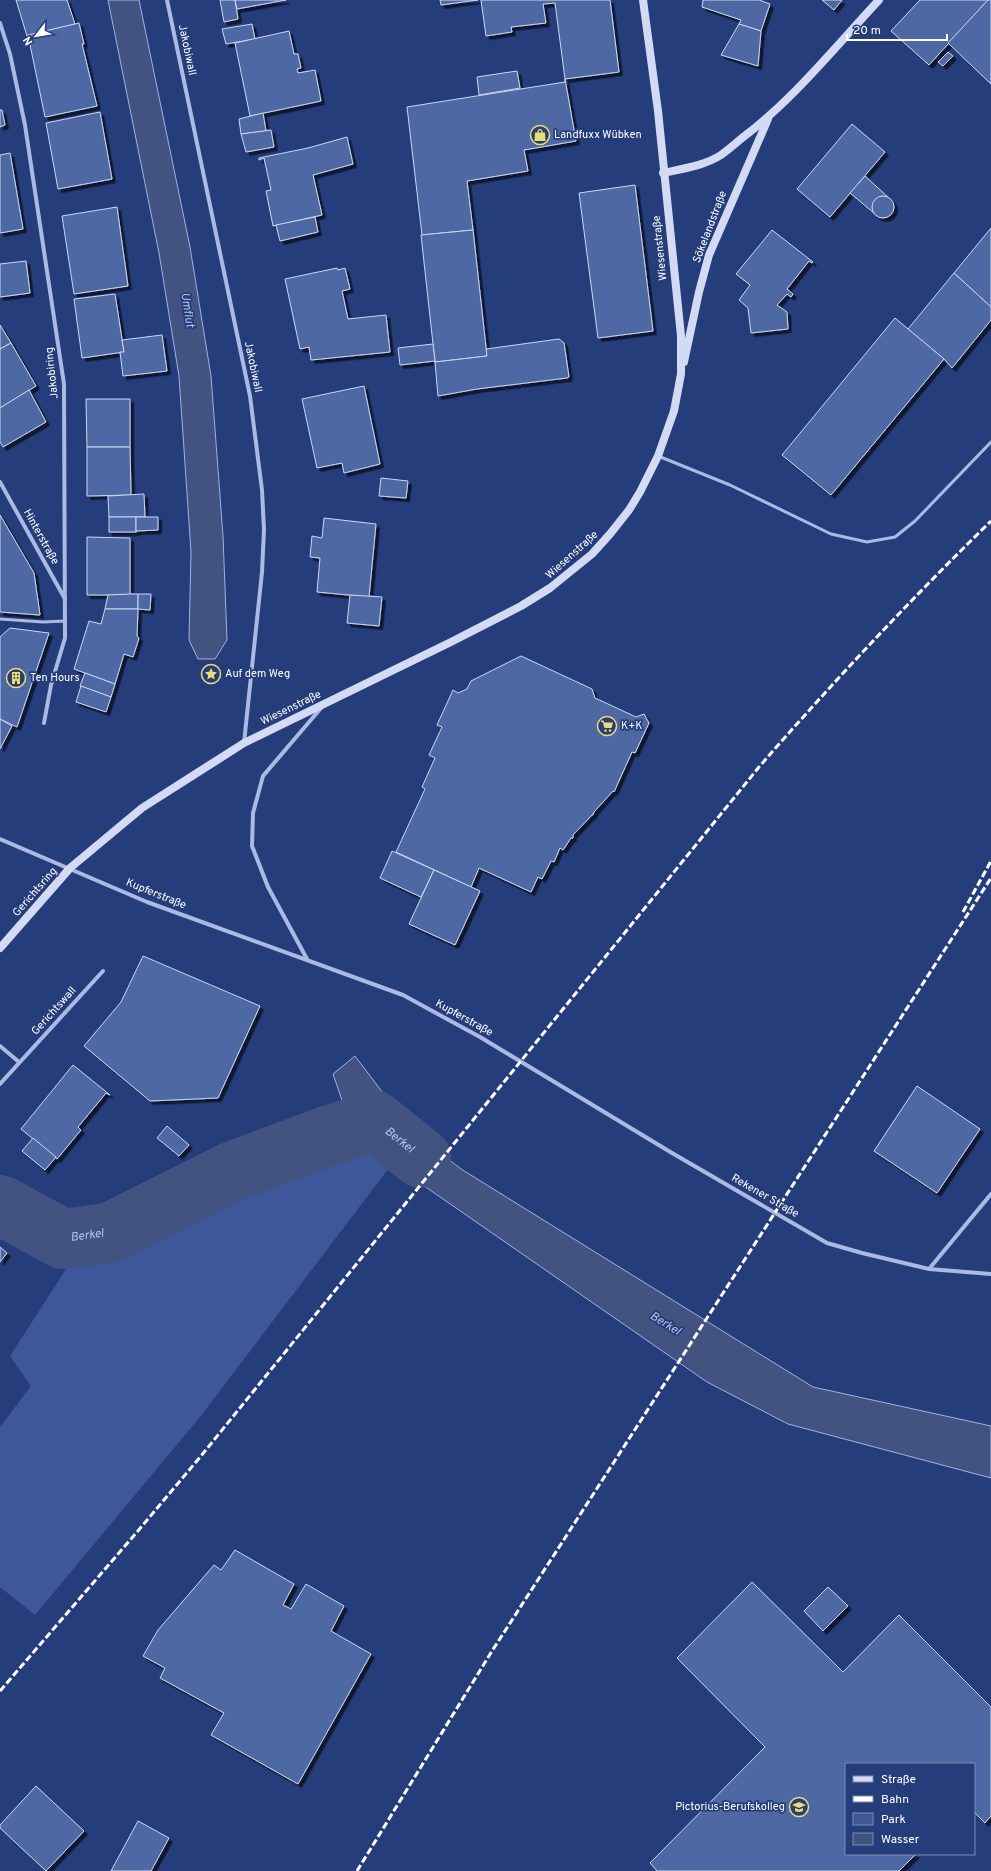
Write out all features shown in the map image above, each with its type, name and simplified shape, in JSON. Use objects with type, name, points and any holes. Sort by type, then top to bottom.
[{"type":"street","name":"Jakobiwall","points":[[167,0],[250,396],[262,490],[264,530],[262,572],[244,743]]},
{"type":"street","name":"Wiesenstraße","points":[[70,868],[142,808],[244,743],[451,642],[521,606],[550,588],[592,554],[610,534],[640,492],[658,456],[674,411],[681,374],[681,336],[663,173],[658,111],[643,0]]},
{"type":"street","name":"Sökelandstraße","points":[[663,173],[704,163],[720,156],[769,116],[817,69],[879,0]]},
{"type":"street","name":"Jakobiring","points":[[0,23],[10,54],[26,126],[64,384],[65,638],[51,685],[44,723]]},
{"type":"street","name":"Sökelandstraße","points":[[681,374],[709,254],[769,116]]},
{"type":"street","name":"Hinterstraße","points":[[0,482],[65,600]]},
{"type":"street","points":[[307,960],[265,880],[252,846],[253,813],[263,776],[324,704]]},
{"type":"street","name":"Kupferstraße","points":[[0,839],[147,902],[403,995],[520,1060]]},
{"type":"street","name":"Gerichtsring","points":[[0,948],[70,868]]},
{"type":"street","name":"Gerichtswall","points":[[0,1084],[103,971]]},
{"type":"street","points":[[0,1046],[19,1062]]},
{"type":"street","name":"Rekener Straße","points":[[520,1060],[672,1153],[828,1243],[862,1253],[929,1269],[991,1274]]},
{"type":"street","points":[[929,1269],[991,1194]]},
{"type":"lane","points":[[658,456],[730,485],[831,534],[867,542],[895,537],[915,521],[991,442]]},
{"type":"lane","points":[[0,619],[43,622],[65,621]]},
{"type":"green space","points":[[355,1138],[392,1164],[200,1417],[35,1615],[0,1587],[0,1427],[31,1386],[10,1356],[77,1252],[155,1225],[238,1184]]},
{"type":"water","name":"Umflut","points":[[108,0],[139,0],[190,247],[211,376],[223,536],[227,640],[215,659],[198,659],[189,640],[191,552],[179,376],[159,253]]},
{"type":"water","points":[[355,1056],[411,1130],[461,1169],[813,1387],[991,1426],[991,1478],[788,1424],[707,1382],[355,1138],[333,1074]]},
{"type":"building","points":[[16,0],[67,0],[75,24],[27,36]]},
{"type":"building","points":[[220,0],[235,0],[238,19],[224,22]]},
{"type":"building","points":[[235,0],[286,0],[237,9]]},
{"type":"building","points":[[440,0],[478,0],[441,5]]},
{"type":"building","points":[[481,0],[610,0],[619,72],[565,79],[555,3],[543,4],[546,23],[511,27],[512,32],[486,36]]},
{"type":"building","points":[[703,0],[759,0],[770,4],[761,31],[739,24],[741,20],[702,7]]},
{"type":"building","points":[[822,0],[842,0],[834,10]]},
{"type":"building","points":[[920,0],[988,0],[929,65],[891,31]]},
{"type":"building","points":[[988,0],[991,0],[991,84],[948,43]]},
{"type":"building","points":[[79,23],[84,44],[82,44],[97,106],[45,117],[28,35]]},
{"type":"building","points":[[252,24],[255,39],[226,44],[222,29]]},
{"type":"building","points":[[739,24],[761,31],[758,66],[721,55]]},
{"type":"building","points":[[289,31],[294,54],[298,54],[301,68],[297,69],[298,73],[315,70],[321,101],[250,116],[235,43]]},
{"type":"building","points":[[948,52],[953,56],[943,66],[938,62]]},
{"type":"building","points":[[517,71],[520,88],[479,95],[477,77]]},
{"type":"building","points":[[565,79],[576,141],[524,150],[528,171],[467,181],[473,230],[422,235],[407,107],[565,82]]},
{"type":"building","points":[[0,110],[2,110],[5,125],[0,127]]},
{"type":"building","points":[[100,112],[112,179],[58,189],[46,123]]},
{"type":"building","points":[[263,113],[266,131],[241,134],[239,119]]},
{"type":"building","points":[[852,124],[885,152],[830,217],[797,189]]},
{"type":"building","points":[[271,130],[274,147],[246,152],[241,134]]},
{"type":"building","points":[[347,137],[353,164],[313,175],[322,215],[273,226],[266,191],[271,190],[264,158],[259,160],[259,158],[308,148]]},
{"type":"building","points":[[10,153],[23,229],[0,233],[0,155]]},
{"type":"building","points":[[865,176],[889,198],[882,196],[875,200],[872,208],[875,214],[850,193]]},
{"type":"building","points":[[635,185],[653,331],[598,338],[579,193]]},
{"type":"building","points":[[883,196],[887,197],[893,203],[893,211],[887,217],[883,218],[879,217],[873,211],[872,207],[873,203],[879,197]]},
{"type":"building","points":[[117,207],[128,286],[74,294],[62,216]]},
{"type":"building","points":[[315,217],[318,232],[280,241],[276,225]]},
{"type":"building","points":[[991,228],[991,307],[954,273]]},
{"type":"building","points":[[473,230],[487,356],[435,362],[421,235]]},
{"type":"building","points":[[772,230],[813,262],[812,263],[809,261],[787,289],[793,294],[791,297],[787,294],[777,305],[787,312],[788,329],[751,333],[748,308],[739,300],[750,285],[736,274]]},
{"type":"building","points":[[26,261],[30,293],[0,297],[0,264]]},
{"type":"building","points":[[337,268],[338,270],[345,268],[350,289],[342,291],[348,319],[386,315],[390,352],[311,360],[309,347],[300,349],[285,279]]},
{"type":"building","points":[[954,273],[991,307],[991,320],[952,368],[944,359],[908,329]]},
{"type":"building","points":[[115,294],[124,352],[82,358],[74,299]]},
{"type":"building","points":[[895,318],[944,359],[831,495],[782,455]]},
{"type":"building","points":[[0,325],[11,343],[0,349]]},
{"type":"building","points":[[162,335],[167,371],[123,376],[120,352],[124,352],[122,340]]},
{"type":"building","points":[[559,339],[564,343],[569,377],[567,378],[477,389],[438,396],[435,362],[487,356],[486,349]]},
{"type":"building","points":[[11,343],[36,386],[0,408],[0,349]]},
{"type":"building","points":[[433,344],[435,361],[400,365],[398,348]]},
{"type":"building","points":[[364,386],[380,464],[344,473],[342,463],[317,468],[302,399]]},
{"type":"building","points":[[29,390],[46,422],[3,447],[0,442],[0,408]]},
{"type":"building","points":[[86,399],[130,399],[130,447],[87,447]]},
{"type":"building","points":[[87,447],[130,447],[131,495],[87,496]]},
{"type":"building","points":[[381,478],[408,481],[406,498],[379,496]]},
{"type":"building","points":[[144,494],[145,517],[109,517],[108,496]]},
{"type":"building","points":[[0,515],[34,573],[40,615],[0,612]]},
{"type":"building","points":[[109,517],[136,517],[136,532],[109,532]]},
{"type":"building","points":[[136,517],[158,517],[158,530],[136,531]]},
{"type":"building","points":[[324,518],[376,524],[369,597],[317,592],[320,558],[310,557],[312,536],[322,538]]},
{"type":"building","points":[[87,537],[130,538],[130,595],[87,595]]},
{"type":"building","points":[[138,594],[138,609],[105,609],[108,595]]},
{"type":"building","points":[[138,594],[151,594],[150,610],[138,609]]},
{"type":"building","points":[[350,595],[382,597],[379,626],[347,623]]},
{"type":"building","points":[[105,609],[138,609],[137,636],[139,638],[133,657],[124,654],[115,684],[74,669],[89,621],[101,624]]},
{"type":"building","name":"Ten Hours","points":[[10,628],[49,633],[17,727],[0,719],[0,637]]},
{"type":"building","points":[[521,656],[592,689],[595,698],[636,717],[644,714],[649,723],[635,753],[632,752],[614,792],[613,791],[593,815],[573,835],[573,838],[571,838],[563,850],[560,848],[554,862],[551,861],[542,879],[538,877],[531,892],[479,868],[471,887],[396,852],[425,789],[422,787],[435,758],[429,755],[442,727],[437,725],[453,690],[458,693],[467,689],[471,681]]},
{"type":"building","points":[[85,673],[115,684],[111,697],[80,686]]},
{"type":"building","points":[[81,686],[111,697],[106,712],[76,702]]},
{"type":"building","points":[[0,719],[12,726],[0,749]]},
{"type":"building","points":[[392,851],[434,870],[421,897],[380,878]]},
{"type":"building","points":[[434,870],[480,891],[455,945],[409,924]]},
{"type":"building","points":[[143,956],[260,1006],[218,1098],[150,1101],[84,1046],[121,1002]]},
{"type":"building","points":[[73,1065],[110,1095],[106,1093],[78,1127],[81,1130],[57,1159],[21,1129]]},
{"type":"building","points":[[917,1086],[980,1129],[937,1193],[874,1151]]},
{"type":"building","points":[[167,1126],[189,1145],[179,1156],[157,1138]]},
{"type":"building","points":[[33,1138],[56,1157],[45,1170],[22,1151]]},
{"type":"building","points":[[0,1247],[7,1253],[0,1262]]},
{"type":"building","points":[[235,1550],[294,1584],[283,1605],[291,1609],[306,1584],[344,1606],[331,1631],[371,1654],[298,1784],[211,1735],[224,1713],[160,1678],[165,1668],[143,1656],[158,1630],[214,1565],[221,1570]]},
{"type":"building","points":[[752,1582],[843,1672],[899,1615],[991,1707],[991,1816],[985,1823],[975,1813],[975,1763],[845,1763],[845,1855],[915,1855],[899,1871],[657,1871],[650,1863],[765,1747],[677,1658]]},
{"type":"building","points":[[828,1587],[848,1606],[823,1631],[804,1611]]},
{"type":"building","points":[[36,1786],[84,1831],[46,1871],[0,1828],[0,1825]]},
{"type":"building","points":[[138,1821],[169,1838],[151,1871],[111,1871]]},
{"type":"waterway","name":"Berkel","points":[[0,1205],[63,1239],[109,1233],[231,1172],[327,1136],[375,1121],[421,1158]]},
{"type":"railway","points":[[0,1691],[201,1456],[759,767],[872,642],[991,521]]},
{"type":"railway","points":[[963,912],[991,861]]},
{"type":"railway","points":[[357,1871],[492,1651],[991,878]]},
{"type":"place","name":"Landfuxx Wübken","points":[[540,135]]},
{"type":"place","name":"Auf dem Weg","points":[[211,674]]},
{"type":"place","name":"Ten Hours","points":[[16,678]]},
{"type":"place","name":"K+K","points":[[607,726]]},
{"type":"place","name":"Pictorius-Berufskolleg","points":[[799,1807]]}]
